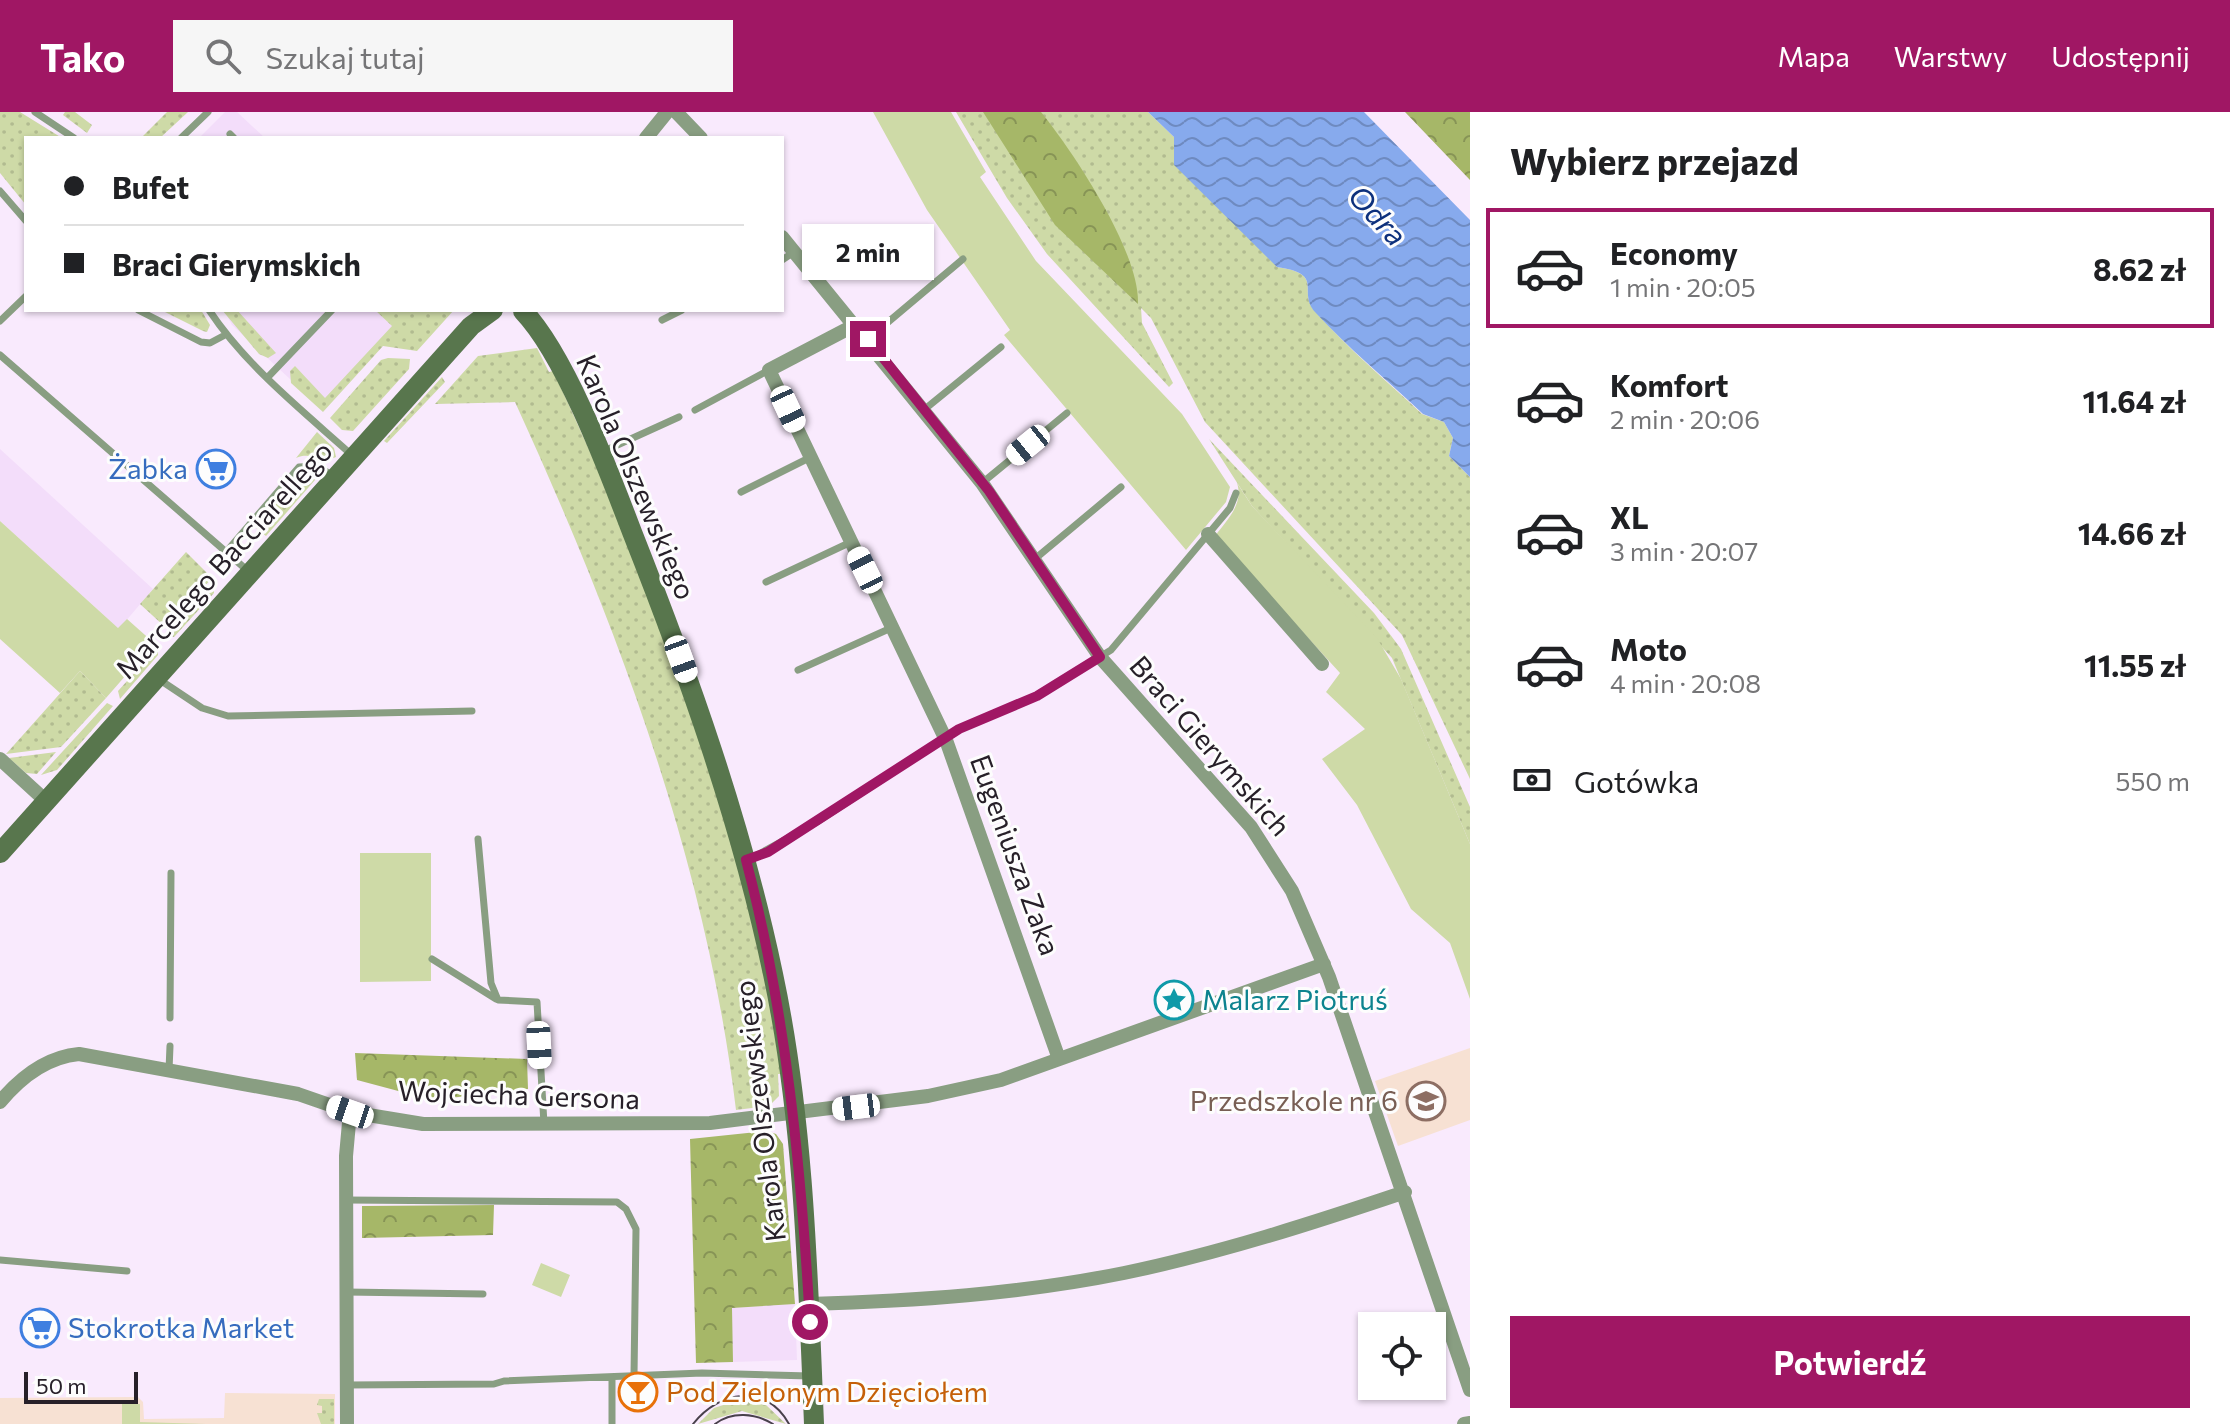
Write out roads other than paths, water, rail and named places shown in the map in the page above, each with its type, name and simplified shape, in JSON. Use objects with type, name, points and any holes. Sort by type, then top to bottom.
[{"type":"street","points":[[648,136],[667,112]]},
{"type":"street","points":[[676,112],[699,136]]},
{"type":"street","name":"Braci Gierymskich","points":[[788,256],[868,339],[925,409],[1036,558],[1100,657],[1251,827],[1292,891],[1324,964],[1405,1192],[1470,1390]]},
{"type":"street","name":"Marcelego Bacciarellego","points":[[0,853],[334,477],[488,312]]},
{"type":"street","name":"Marcelego Bacciarellego","points":[[497,312],[530,314]]},
{"type":"street","name":"Karola Olszewskiego","points":[[530,314],[600,453],[691,684],[746,860],[774,976],[793,1114],[809,1304],[814,1424]]},
{"type":"street","points":[[769,370],[855,325]]},
{"type":"street","name":"Eugeniusza Zaka","points":[[769,370],[946,740],[1059,1059]]},
{"type":"street","points":[[1208,534],[1322,664]]},
{"type":"street","points":[[0,759],[46,801]]},
{"type":"street","name":"Wojciecha Gersona","points":[[0,1102],[18,1083],[60,1058],[79,1054],[298,1094],[350,1112],[423,1124],[687,1125],[793,1114],[928,1096],[1001,1080],[1324,964]]},
{"type":"street","points":[[347,1424],[346,1200],[350,1112]]},
{"type":"street","points":[[809,1304],[957,1296],[1124,1273],[1284,1232],[1405,1192]]},
{"type":"street","points":[[1464,1424],[1470,1423]]},
{"type":"lane","points":[[35,112],[71,136]]},
{"type":"lane","points":[[183,136],[208,112]]},
{"type":"lane","points":[[0,191],[24,219]]},
{"type":"lane","points":[[868,339],[963,259]]},
{"type":"lane","points":[[0,321],[24,298]]},
{"type":"lane","points":[[142,312],[201,342],[210,343],[225,335]]},
{"type":"lane","points":[[210,312],[225,335],[353,457]]},
{"type":"lane","points":[[268,377],[330,312]]},
{"type":"lane","points":[[662,320],[678,312]]},
{"type":"lane","points":[[925,409],[1001,347]]},
{"type":"lane","points":[[0,355],[249,573]]},
{"type":"lane","points":[[695,410],[769,370]]},
{"type":"lane","points":[[982,483],[1067,413]]},
{"type":"lane","points":[[600,453],[679,417]]},
{"type":"lane","points":[[741,492],[811,457]]},
{"type":"lane","points":[[226,552],[299,467],[319,466],[334,477]]},
{"type":"lane","points":[[1036,558],[1121,487]]},
{"type":"lane","points":[[746,860],[768,852],[959,729],[1037,696],[1100,657],[1122,639],[1230,508],[1236,493]]},
{"type":"lane","points":[[766,582],[851,542]]},
{"type":"lane","points":[[798,670],[893,627]]},
{"type":"lane","points":[[157,677],[209,712],[228,716],[472,711]]},
{"type":"lane","points":[[478,839],[491,983],[498,1000]]},
{"type":"lane","points":[[170,1018],[171,873]]},
{"type":"lane","points":[[432,959],[498,1000],[537,1002],[544,1126]]},
{"type":"lane","points":[[169,1070],[170,1046]]},
{"type":"lane","points":[[346,1200],[617,1202],[632,1217],[636,1229],[634,1376]]},
{"type":"lane","points":[[0,1260],[127,1271]]},
{"type":"lane","points":[[346,1292],[483,1294]]},
{"type":"lane","points":[[347,1385],[494,1384],[504,1381],[702,1373],[812,1376]]},
{"type":"lane","points":[[612,1377],[612,1424]]},
{"type":"water","name":"Odra","points":[[1148,112],[1364,112],[1470,220],[1470,477],[1449,456],[1453,438],[1444,422],[1423,414],[1341,338],[1310,304],[1306,279],[1292,270],[1277,267],[1174,165],[1174,137]]},
{"type":"tram line","points":[[693,1424],[716,1404],[742,1396],[768,1402],[789,1424]]},
{"type":"tram line","points":[[715,1424],[736,1415],[759,1418],[773,1424]]},
{"type":"place","name":"Żabka","points":[[216,469]]},
{"type":"place","name":"Malarz Piotruś","points":[[1174,1000]]},
{"type":"place","name":"Przedszkole nr 6","points":[[1426,1101]]},
{"type":"place","name":"Stokrotka Market","points":[[40,1328]]},
{"type":"place","name":"Pod Zielonym Dzięciołem","points":[[638,1392]]}]
